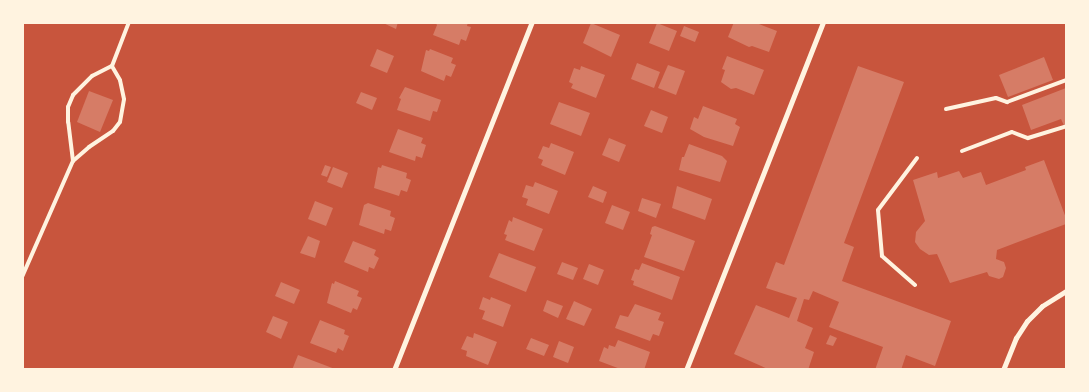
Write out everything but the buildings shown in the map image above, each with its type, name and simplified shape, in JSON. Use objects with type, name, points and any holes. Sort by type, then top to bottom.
[{"type":"street","points":[[394,370],[532,22]]},
{"type":"street","points":[[686,370],[823,22]]},
{"type":"street","points":[[1003,370],[1016,338],[1027,320],[1042,306],[1066,291]]},
{"type":"lane","points":[[73,161],[68,122],[68,107],[72,95],[92,76],[112,66],[129,22]]},
{"type":"lane","points":[[22,277],[73,161],[89,147],[108,135],[120,122],[124,99],[120,80],[112,66]]},
{"type":"lane","points":[[946,108],[996,98],[1007,102],[1066,80]]},
{"type":"lane","points":[[962,151],[1012,132],[1028,138],[1064,126]]},
{"type":"lane","points":[[915,285],[882,256],[878,210],[917,158]]}]
